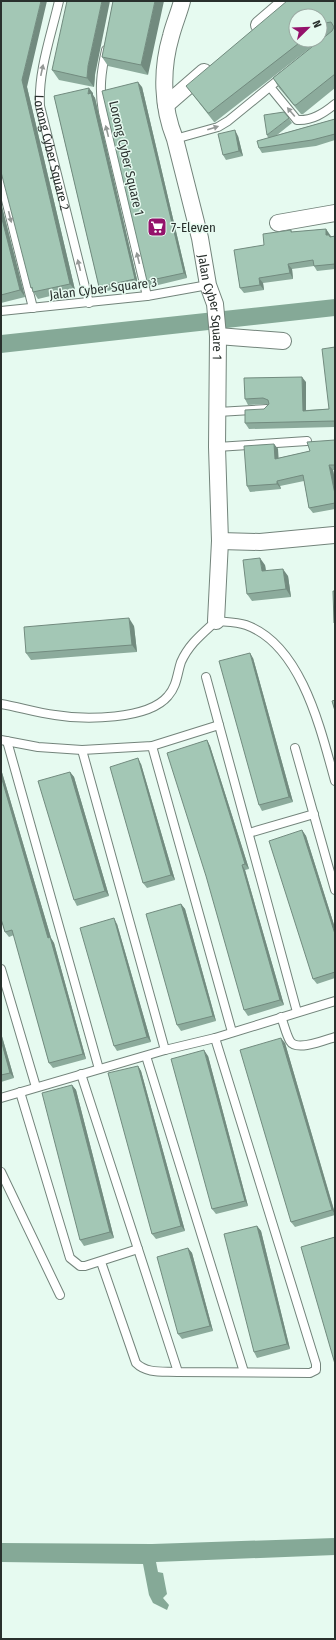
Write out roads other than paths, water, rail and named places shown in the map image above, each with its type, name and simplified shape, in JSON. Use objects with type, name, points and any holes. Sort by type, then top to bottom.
[{"type":"street","name":"Jalan Cyber Square 1","points":[[182,1],[168,52],[164,79],[169,124],[175,139],[200,238],[208,285],[215,304],[217,332],[217,446],[220,541],[216,621]]},
{"type":"street","points":[[245,37],[287,1]]},
{"type":"street","points":[[166,104],[214,63]]},
{"type":"street","points":[[278,224],[335,213]]},
{"type":"street","points":[[217,332],[283,341]]},
{"type":"street","points":[[220,541],[260,542],[334,535]]},
{"type":"lane","name":"Lorong Cyber Square 2","points":[[59,1],[39,87],[40,106],[89,303]]},
{"type":"lane","name":"Lorong Cyber Square 1","points":[[108,40],[100,76],[102,112],[147,296]]},
{"type":"lane","points":[[175,139],[218,127],[228,121],[288,73]]},
{"type":"lane","points":[[270,87],[297,120],[306,120],[326,111],[335,104]]},
{"type":"lane","points":[[1,180],[33,308]]},
{"type":"lane","name":"Jalan Cyber Square 3","points":[[1,311],[147,296],[208,285]]},
{"type":"lane","points":[[218,412],[268,409]]},
{"type":"lane","points":[[217,446],[307,441]]},
{"type":"lane","points":[[1,704],[54,715],[82,718],[136,714],[160,704],[169,696],[175,686],[181,663],[190,644],[216,621],[245,625],[261,632],[276,646],[302,682],[312,702],[335,781]]},
{"type":"lane","points":[[206,677],[298,1012]]},
{"type":"lane","points":[[99,1069],[4,740],[38,747],[82,750],[152,746],[220,725]]},
{"type":"lane","points":[[152,746],[232,1032]]},
{"type":"lane","points":[[295,748],[335,890]]},
{"type":"lane","points":[[82,750],[165,1050]]},
{"type":"lane","points":[[249,834],[314,814]]},
{"type":"lane","points":[[1,969],[36,1087]]},
{"type":"lane","points":[[1,1098],[165,1050],[215,1038],[335,1001]]},
{"type":"lane","points":[[282,1017],[290,1042],[294,1045],[303,1046],[335,1037]]},
{"type":"lane","points":[[101,1262],[136,1363],[142,1369],[148,1371],[178,1372],[310,1373],[316,1370],[316,1364],[215,1038]]},
{"type":"lane","points":[[146,1056],[244,1372]]},
{"type":"lane","points":[[81,1074],[178,1372]]},
{"type":"lane","points":[[20,1092],[70,1258],[80,1266],[101,1262],[138,1249]]},
{"type":"lane","points":[[1,1172],[60,1295]]},
{"type":"place","name":"7-Eleven","points":[[157,227]]}]
